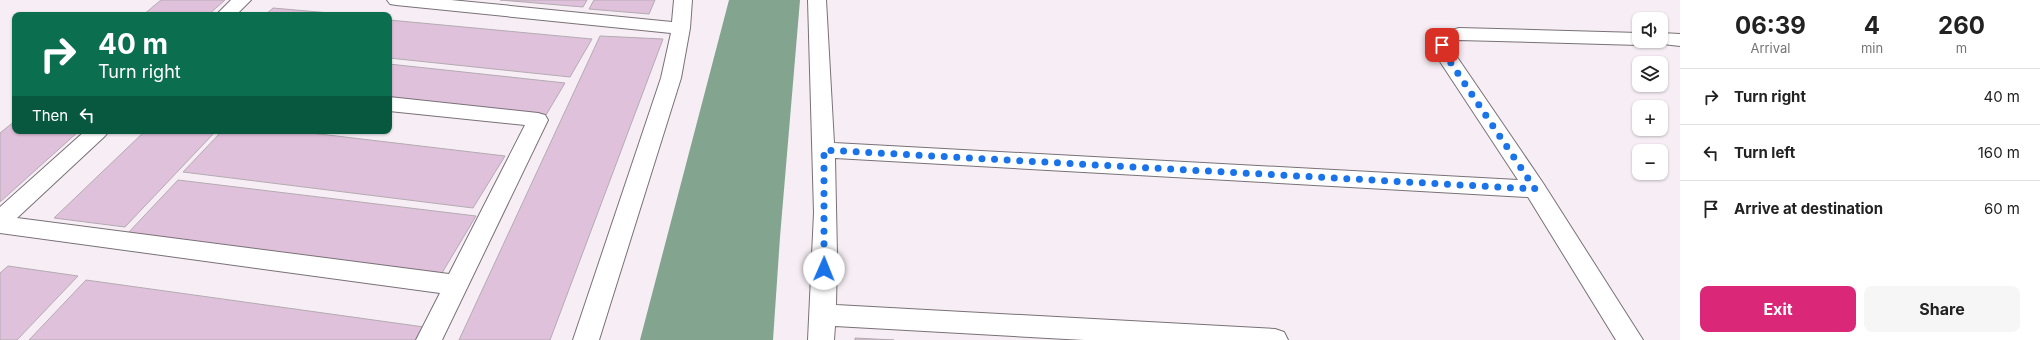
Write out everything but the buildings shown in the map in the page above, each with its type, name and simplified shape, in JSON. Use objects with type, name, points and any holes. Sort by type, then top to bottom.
[{"type":"street","points":[[228,12],[242,0]]},
{"type":"street","points":[[396,0],[681,28]]},
{"type":"street","points":[[586,340],[670,78],[681,28],[683,0]]},
{"type":"street","points":[[817,0],[826,176],[823,315],[821,340]]},
{"type":"street","points":[[1630,340],[1535,189],[1445,54],[1442,45],[1444,38],[1459,34],[1632,39]]},
{"type":"street","points":[[1668,40],[1680,40]]},
{"type":"street","points":[[392,104],[538,120],[429,340]]},
{"type":"street","points":[[0,220],[95,134]]},
{"type":"street","points":[[824,150],[1535,189]]},
{"type":"street","points":[[0,224],[456,285]]},
{"type":"street","points":[[823,315],[1275,340]]},
{"type":"shaded area","points":[[729,0],[800,0],[773,340],[640,340]]},
{"type":"route","points":[[824,269],[826,176],[824,150],[1535,189],[1445,54],[1442,45]]}]
